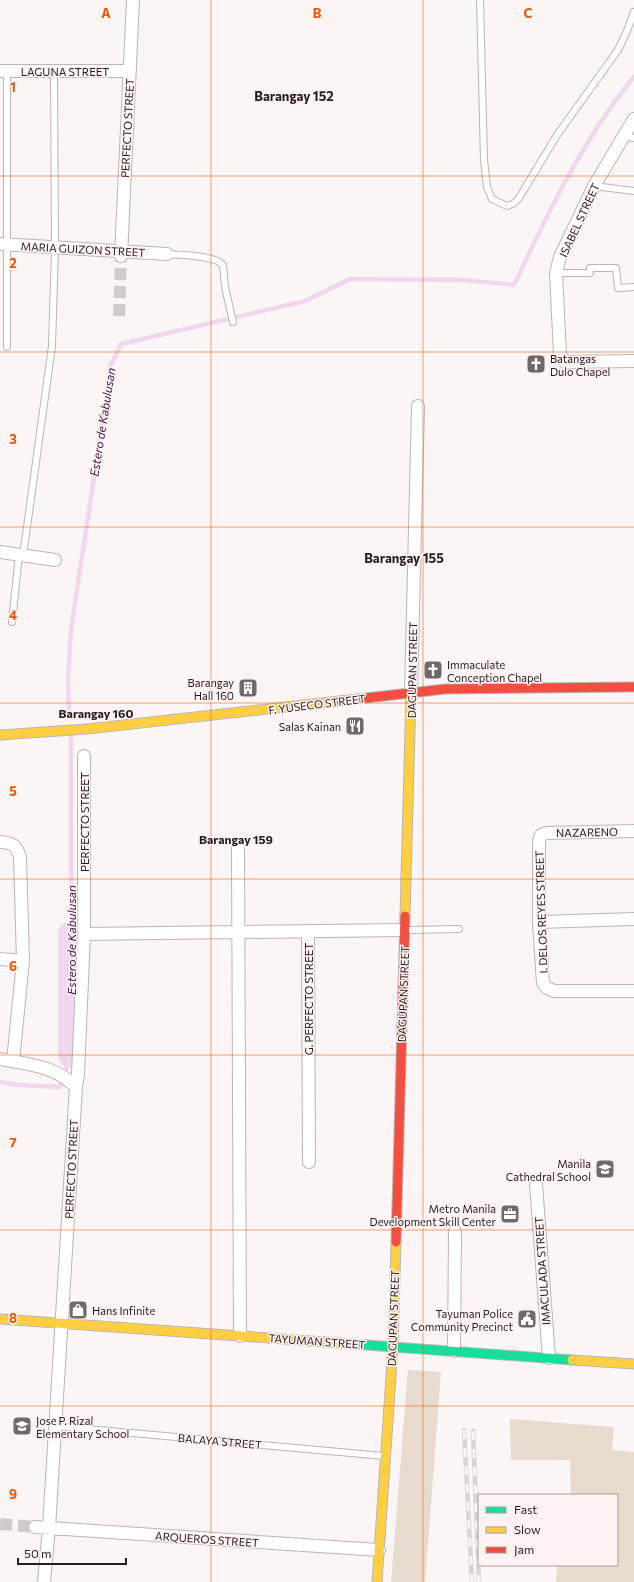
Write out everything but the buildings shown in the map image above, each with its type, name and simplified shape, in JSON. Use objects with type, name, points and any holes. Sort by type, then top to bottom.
[{"type":"street","name":"PERFECTO STREET","points":[[121,254],[133,0]]},
{"type":"street","name":"LAGUNA STREET","points":[[4,71],[130,71]]},
{"type":"street","name":"ISABEL STREET","points":[[634,119],[629,137],[594,186],[560,257],[556,274],[560,354],[565,362],[634,361]]},
{"type":"street","name":"MARIA GUIZON STREET","points":[[4,244],[121,254],[167,254]]},
{"type":"street","name":"DAGUPAN STREET","points":[[377,1582],[393,1346],[418,406]]},
{"type":"street","points":[[0,552],[56,560]]},
{"type":"street","name":"F. YUSECO STREET","points":[[0,735],[87,729],[445,689],[634,687]]},
{"type":"street","name":"PERFECTO STREET","points":[[44,1582],[49,1528],[62,1323],[72,1084],[78,1074],[84,934],[84,756]]},
{"type":"street","name":"NAZARENO","points":[[541,836],[546,833],[634,831]]},
{"type":"street","name":"I. DELOS REYES STREET","points":[[541,836],[539,841],[539,922],[543,983],[547,988],[554,990],[634,991]]},
{"type":"street","points":[[0,842],[9,842],[17,847],[20,857],[23,961],[13,1061]]},
{"type":"street","points":[[238,848],[237,933],[240,1336]]},
{"type":"street","points":[[539,922],[634,919]]},
{"type":"street","name":"G. PERFECTO STREET","points":[[309,1162],[308,932],[404,930]]},
{"type":"street","points":[[84,934],[308,932]]},
{"type":"street","points":[[0,959],[23,961]]},
{"type":"street","points":[[0,1059],[49,1069],[72,1084]]},
{"type":"street","name":"IMACULADA STREET","points":[[536,1184],[549,1358]]},
{"type":"street","points":[[454,1351],[455,1232]]},
{"type":"street","name":"TAYUMAN STREET","points":[[0,1319],[634,1364]]},
{"type":"street","name":"ARQUEROS STREET","points":[[35,1527],[379,1550]]},
{"type":"lane","points":[[480,0],[484,160],[487,187],[492,199],[506,206],[513,204],[518,198],[557,135],[618,50],[634,12]]},
{"type":"lane","points":[[4,71],[4,244],[7,347]]},
{"type":"lane","points":[[12,622],[52,346],[55,248],[54,71]]},
{"type":"lane","points":[[594,186],[634,191]]},
{"type":"lane","points":[[167,254],[202,258],[221,263],[223,265],[225,287],[233,320]]},
{"type":"lane","points":[[556,274],[590,273],[590,268],[616,268],[618,288],[634,287]]},
{"type":"lane","points":[[404,930],[459,929]]},
{"type":"lane","name":"BALAYA STREET","points":[[55,1426],[386,1457]]},
{"type":"shaded area","points":[[408,1370],[441,1372],[425,1582],[391,1582]]},
{"type":"shaded area","points":[[510,1419],[614,1427],[612,1450],[634,1452],[634,1582],[556,1582],[557,1566],[618,1566],[618,1494],[571,1494],[570,1460],[511,1460]]},
{"type":"waterway","name":"Estero de Kabulusan","points":[[69,710],[68,680],[71,630],[110,367],[121,344],[305,301],[350,279],[464,280],[514,285],[553,204],[568,177],[599,126],[634,77]]},
{"type":"waterway","name":"Estero de Kabulusan","points":[[71,733],[71,934]]},
{"type":"waterway","name":"Estero de Kabulusan","points":[[71,934],[71,1055]]},
{"type":"waterway","name":"Estero de Kabulusan","points":[[0,1082],[19,1085],[60,1087],[71,1055]]},
{"type":"tunnel","points":[[119,316],[121,256]]},
{"type":"tunnel","points":[[0,1524],[35,1527]]},
{"type":"railway","points":[[464,1430],[472,1582]]},
{"type":"railway","points":[[473,1431],[478,1557]]},
{"type":"railway","points":[[478,1566],[479,1582]]},
{"type":"traffic: fast","points":[[339,1343],[572,1360]]},
{"type":"traffic: slow","points":[[405,916],[411,693]]},
{"type":"traffic: slow","points":[[0,735],[87,729],[340,701]]},
{"type":"traffic: slow","points":[[377,1582],[393,1347],[396,1242]]},
{"type":"traffic: slow","points":[[0,1319],[339,1343]]},
{"type":"traffic: slow","points":[[572,1360],[634,1364]]},
{"type":"traffic: jam","points":[[340,701],[445,689],[634,687]]},
{"type":"traffic: jam","points":[[396,1242],[405,916]]},
{"type":"place","name":"Batangas Dulo Chapel","points":[[536,364]]},
{"type":"place","name":"Immaculate Conception Chapel","points":[[433,670]]},
{"type":"place","name":"Barangay Hall 160","points":[[248,688]]},
{"type":"place","name":"Salas Kainan","points":[[355,726]]},
{"type":"place","name":"Manila Cathedral School","points":[[605,1169]]},
{"type":"place","name":"Metro Manila Development Skill Center","points":[[510,1214]]},
{"type":"place","name":"Hans Infinite","points":[[78,1310]]},
{"type":"place","name":"Tayuman Police Community Precinct","points":[[527,1319]]},
{"type":"place","name":"Jose P. Rizal Elementary School","points":[[22,1426]]},
{"type":"district","name":"Barangay 152","points":[[294,96]]},
{"type":"district","name":"Barangay 155","points":[[404,558]]},
{"type":"district","name":"Barangay 160","points":[[96,713]]},
{"type":"district","name":"Barangay 159","points":[[236,839]]}]
